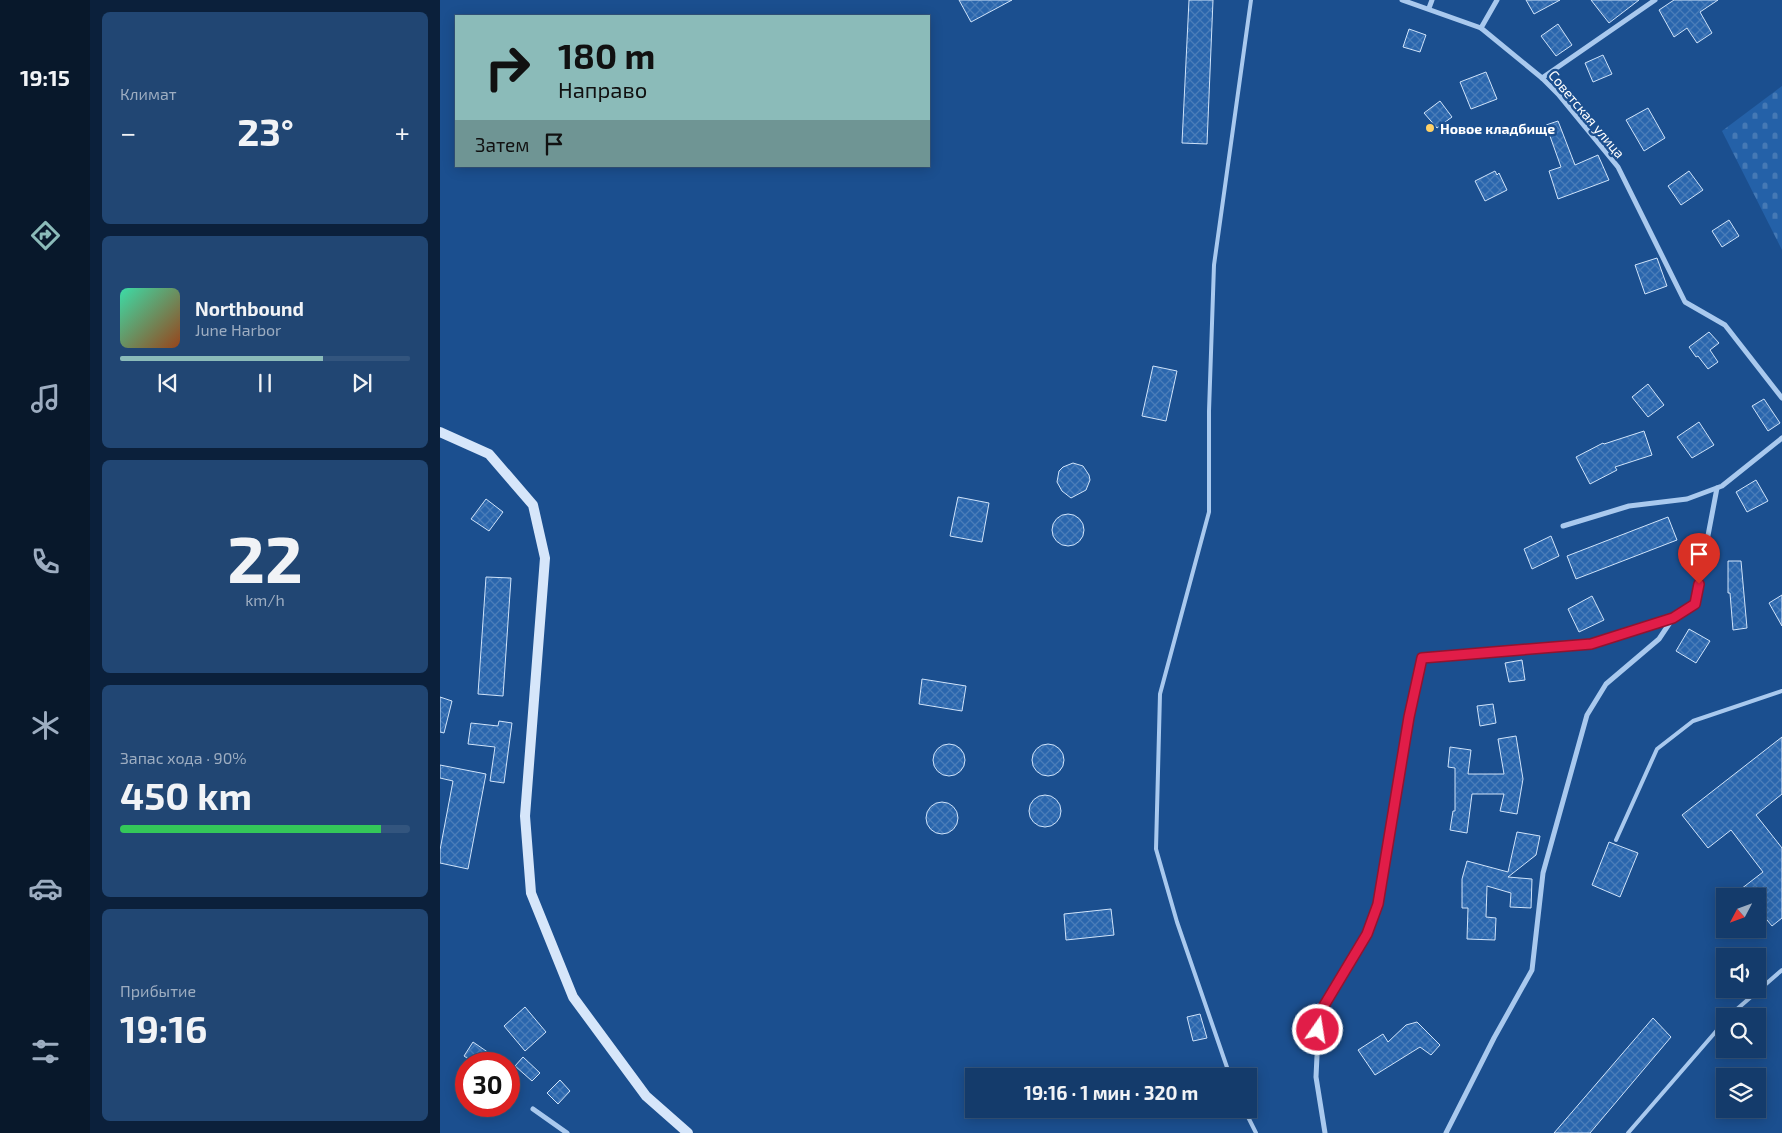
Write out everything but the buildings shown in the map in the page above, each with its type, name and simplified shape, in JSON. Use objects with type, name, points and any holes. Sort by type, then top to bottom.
[{"type":"main road","points":[[440,432],[490,454],[532,505],[545,558],[525,816],[531,893],[573,998],[646,1096],[688,1133]]},
{"type":"street","name":"Советская улица","points":[[1402,0],[1481,28],[1542,78],[1558,94],[1618,167],[1685,302],[1725,325],[1782,398]]},
{"type":"street","points":[[1429,8],[1432,0]]},
{"type":"street","points":[[1481,28],[1497,0]]},
{"type":"street","points":[[1542,78],[1655,0]]},
{"type":"street","points":[[1776,389],[1782,384]]},
{"type":"street","points":[[1563,526],[1628,506],[1687,499],[1722,486],[1782,438]]},
{"type":"street","points":[[1325,1133],[1316,1077],[1319,1014],[1367,934],[1378,904],[1409,717],[1422,658],[1591,644],[1673,618],[1695,604],[1717,488]]},
{"type":"street","points":[[1446,1133],[1494,1038],[1532,970],[1543,873],[1586,714],[1606,684],[1659,638],[1673,618]]},
{"type":"street","points":[[533,1109],[567,1133]]},
{"type":"lane","points":[[1227,1068],[1177,922],[1156,849],[1156,840],[1160,694],[1209,512],[1209,411],[1214,265],[1251,0]]},
{"type":"lane","points":[[1616,840],[1657,749],[1693,721],[1782,691]]},
{"type":"lane","points":[[1738,1008],[1782,970]]},
{"type":"lane","points":[[1628,1133],[1716,1031]]},
{"type":"lane","points":[[1248,1118],[1256,1133]]},
{"type":"green space","points":[[1782,86],[1782,250],[1722,131]]},
{"type":"place","name":"Новое кладбище","points":[[1430,128]]},
{"type":"route","points":[[1318,1030],[1319,1014],[1367,934],[1378,904],[1409,717],[1422,658],[1591,644],[1673,618],[1695,604],[1699,584]]}]
